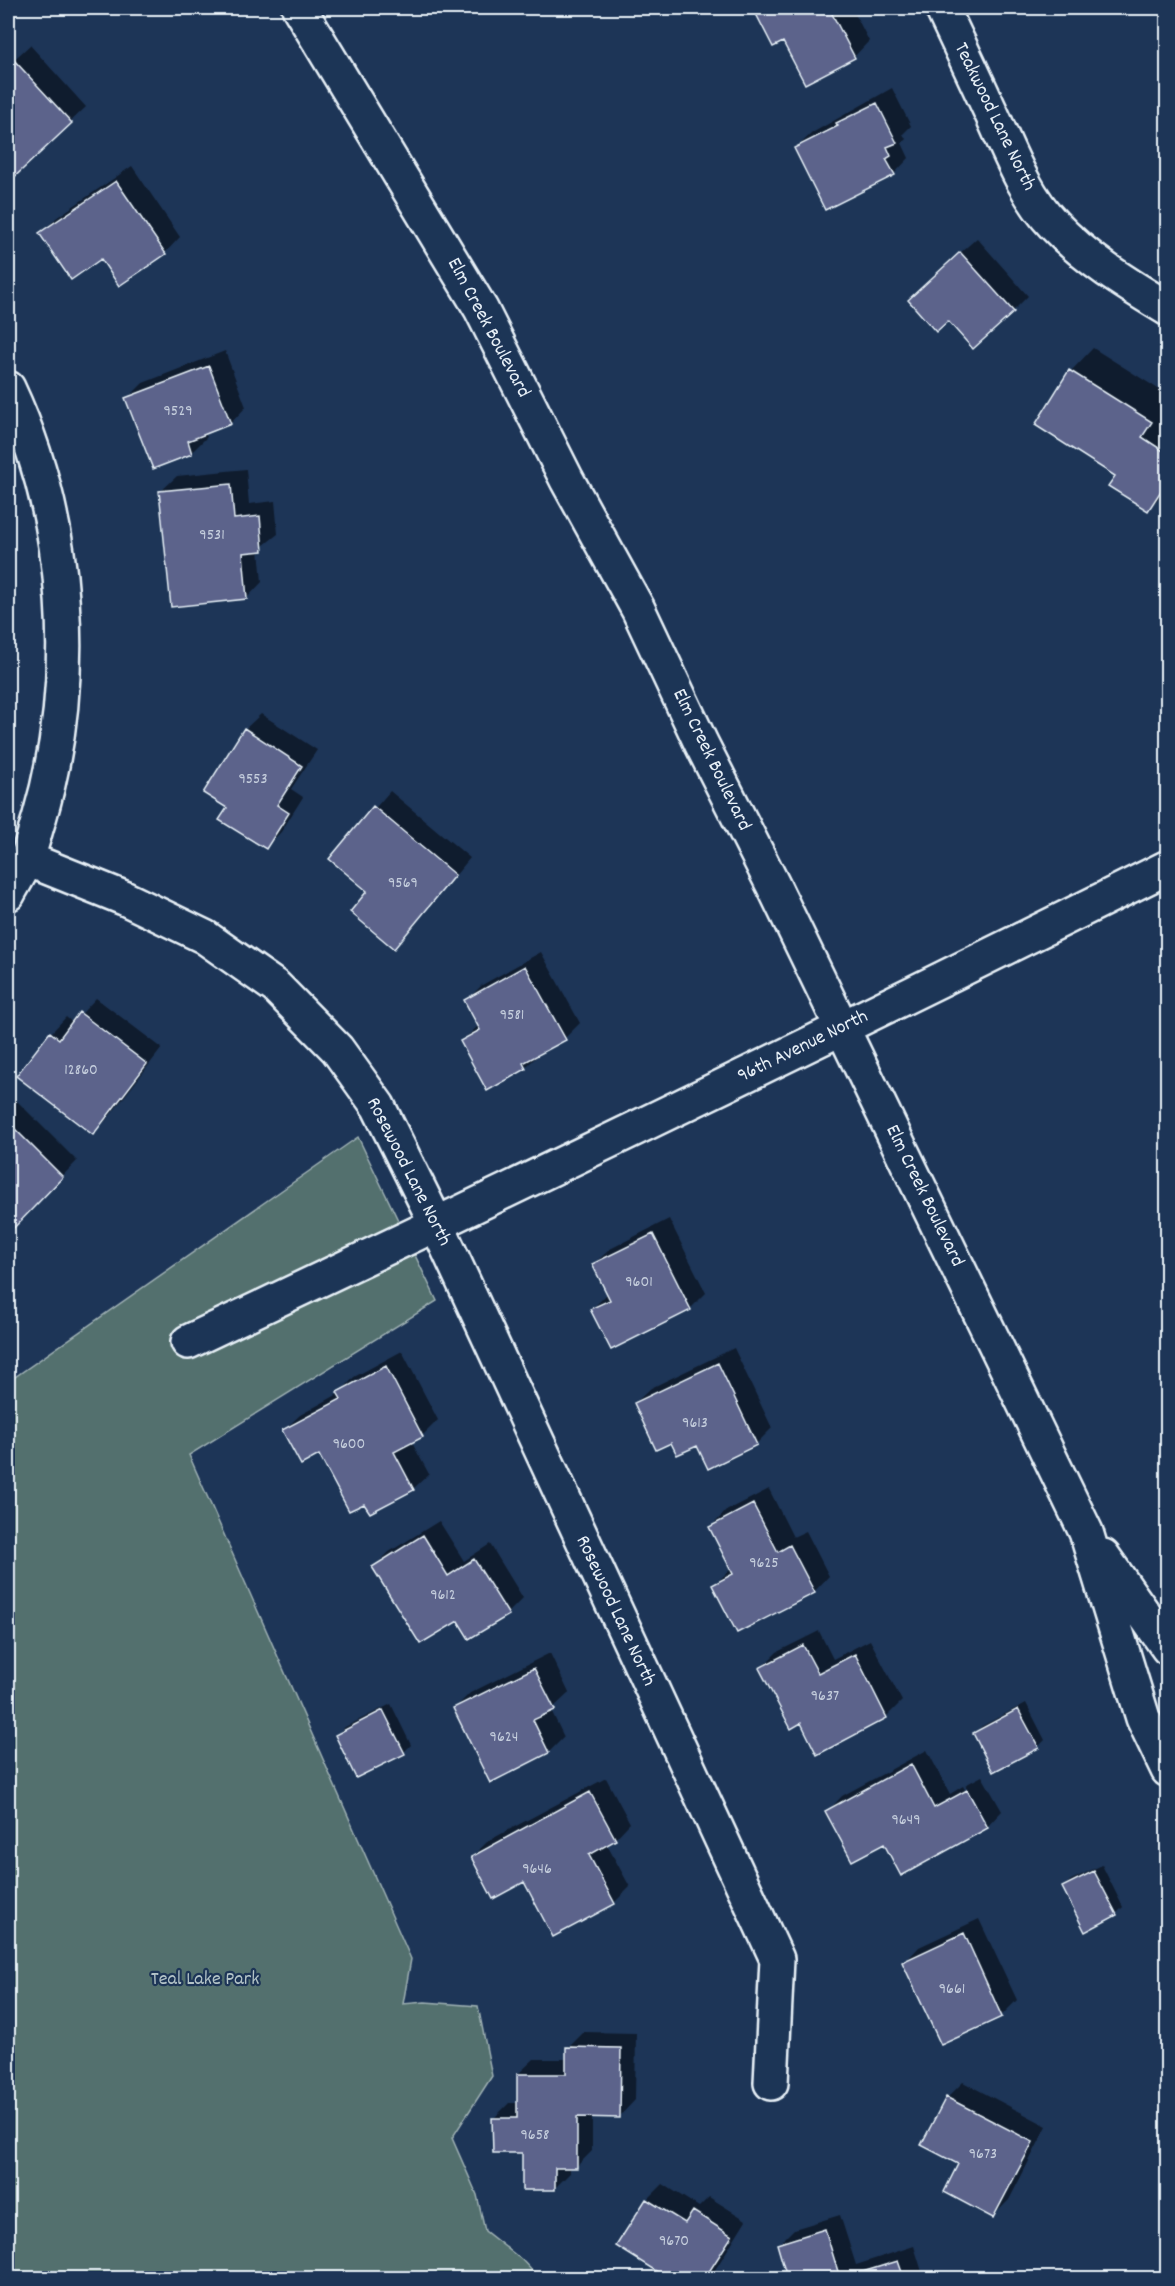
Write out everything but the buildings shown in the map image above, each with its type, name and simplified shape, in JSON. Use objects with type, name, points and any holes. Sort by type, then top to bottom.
[{"type":"street","name":"Elm Creek Boulevard","points":[[299,8],[481,309],[567,480],[638,609],[701,743],[774,885],[1086,1532],[1143,1718],[1167,1770]]},
{"type":"street","name":"Teakwood Lane North","points":[[942,8],[1010,155],[1029,191],[1052,224],[1084,253],[1117,278],[1167,309]]},
{"type":"street","points":[[8,388],[38,465],[56,542],[63,623],[62,701],[50,781],[27,859],[8,894]]},
{"type":"street","name":"Rosewood Lane North","points":[[27,859],[124,898],[206,938],[276,987],[337,1049],[378,1106],[437,1225],[777,1959],[771,2083]]},
{"type":"street","name":"96th Avenue North","points":[[188,1342],[437,1225],[842,1029],[1167,867]]},
{"type":"street","name":"Elm Creek Boulevard","points":[[1086,1532],[1167,1648]]},
{"type":"green space","name":"Teal Lake Park","points":[[358,1137],[437,1301],[189,1455],[411,1959],[403,2004],[425,2002],[478,2006],[492,2076],[452,2138],[477,2195],[485,2231],[522,2260],[539,2278],[8,2278],[8,1382]]}]
